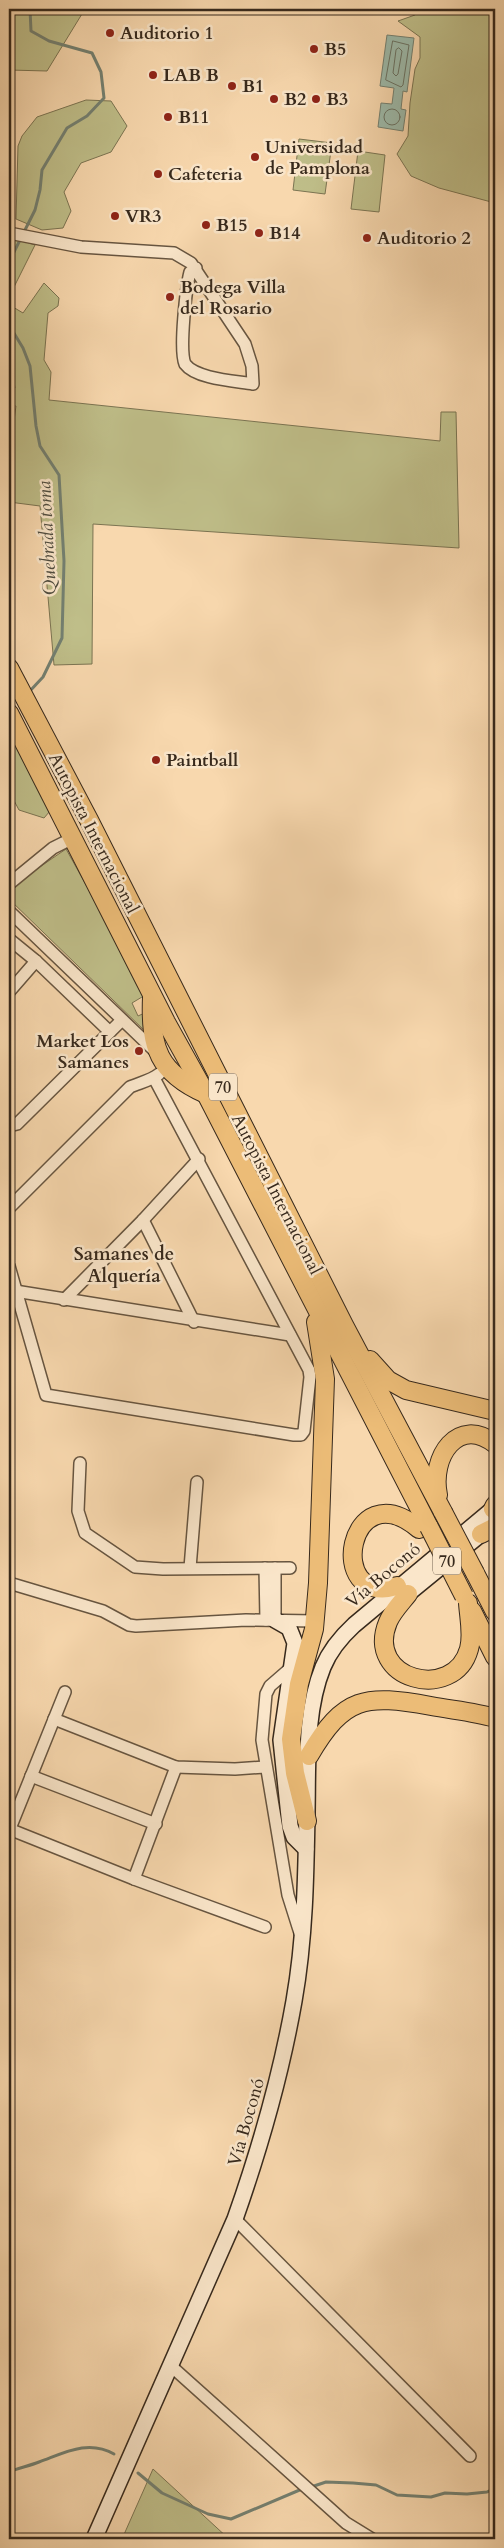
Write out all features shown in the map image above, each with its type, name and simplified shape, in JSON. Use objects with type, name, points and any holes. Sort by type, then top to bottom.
[{"type":"highway","name":"Autopista Internacional","points":[[9,668],[89,820],[344,1325],[442,1508],[495,1612]]},
{"type":"highway","name":"Autopista Internacional","points":[[9,713],[308,1292],[424,1528],[450,1568],[495,1657]]},
{"type":"highway","points":[[152,992],[152,1029],[159,1066],[184,1083],[206,1094]]},
{"type":"highway","points":[[307,1821],[295,1773],[291,1730],[299,1684],[315,1621],[321,1531],[324,1379],[320,1337],[308,1292]]},
{"type":"highway","points":[[344,1325],[378,1370],[395,1385],[421,1396],[495,1411]]},
{"type":"highway","points":[[442,1508],[436,1486],[436,1468],[446,1447],[458,1439],[473,1435],[484,1437],[495,1444]]},
{"type":"highway","points":[[424,1528],[399,1516],[382,1513],[367,1520],[357,1535],[354,1559],[360,1580],[365,1585],[377,1590],[403,1590],[388,1623],[385,1646],[393,1665],[403,1674],[418,1680],[435,1680],[458,1666],[466,1656],[470,1636],[466,1600]]},
{"type":"highway","points":[[476,1575],[495,1593]]},
{"type":"highway","points":[[309,1756],[325,1730],[336,1718],[354,1706],[373,1699],[393,1699],[495,1718]]},
{"type":"main road","name":"Vía Boconó","points":[[98,2537],[235,2219],[252,2171],[277,2082],[294,2000],[302,1939],[309,1756],[317,1686],[337,1657],[356,1636],[403,1590],[494,1507]]},
{"type":"main road","name":"Vía Boconó","points":[[403,1590],[488,1530]]},
{"type":"main road","points":[[270,1620],[287,1626],[292,1634],[294,1643],[293,1666],[281,1731],[281,1756],[290,1826],[294,1837],[306,1849]]},
{"type":"street","points":[[9,233],[81,248],[174,253],[186,258],[196,268],[205,287],[247,349],[252,366],[253,384],[199,373],[190,370],[185,364],[183,356],[188,291],[190,274],[196,268]]},
{"type":"street","points":[[9,884],[52,848],[73,838]]},
{"type":"street","points":[[9,911],[122,1020],[159,1066],[198,1159],[310,1377],[304,1430],[301,1435],[294,1435],[46,1395],[9,1266]]},
{"type":"street","points":[[9,939],[36,961],[110,1032]]},
{"type":"street","points":[[9,992],[36,961]]},
{"type":"street","points":[[9,1126],[17,1124],[122,1020]]},
{"type":"street","points":[[9,1208],[130,1087],[144,1080],[159,1066]]},
{"type":"street","points":[[64,1300],[144,1220],[198,1159]]},
{"type":"street","points":[[144,1220],[194,1322]]},
{"type":"street","points":[[15,1291],[194,1322],[290,1335]]},
{"type":"street","points":[[80,1463],[78,1511],[84,1533],[135,1567],[290,1568]]},
{"type":"street","points":[[190,1568],[197,1482]]},
{"type":"street","points":[[270,1568],[270,1620]]},
{"type":"street","points":[[9,1583],[102,1611],[129,1625],[136,1626],[270,1620],[315,1621]]},
{"type":"street","points":[[293,1666],[270,1686],[262,1729],[265,1767],[276,1815],[288,1895],[302,1939]]},
{"type":"street","points":[[65,1692],[9,1830],[134,1880],[265,1927]]},
{"type":"street","points":[[54,1719],[176,1767],[234,1769],[265,1767]]},
{"type":"street","points":[[262,1729],[281,1731]]},
{"type":"street","points":[[134,1880],[176,1767]]},
{"type":"street","points":[[31,1776],[156,1824]]},
{"type":"street","points":[[235,2219],[470,2456]]},
{"type":"street","points":[[171,2366],[346,2523],[372,2539]]},
{"type":"street","points":[[346,2523],[357,2539]]},
{"type":"shaded area","points":[[9,9],[85,9],[47,71],[9,70]]},
{"type":"shaded area","points":[[420,9],[495,9],[495,203],[439,188],[411,176],[397,154],[408,136],[415,69],[420,58],[420,37],[398,21],[415,15]]},
{"type":"shaded area","points":[[9,93],[12,93],[14,209],[9,209]]},
{"type":"shaded area","points":[[86,100],[111,101],[127,126],[111,152],[81,163],[64,192],[71,211],[63,228],[42,230],[16,219],[18,146],[22,136],[37,117]]},
{"type":"shaded area","points":[[299,139],[332,143],[325,194],[293,190]]},
{"type":"shaded area","points":[[358,151],[385,155],[379,212],[351,209]]},
{"type":"shaded area","points":[[9,236],[35,245],[9,297]]},
{"type":"shaded area","points":[[44,283],[59,298],[58,306],[48,313],[44,360],[51,372],[49,400],[440,441],[441,412],[456,412],[459,548],[93,524],[92,664],[54,665],[40,506],[9,502],[9,456],[16,406],[9,406],[9,390],[15,388],[9,351],[9,297],[13,307],[23,313]]},
{"type":"shaded area","points":[[9,729],[50,811],[44,818],[19,810],[11,795],[9,795]]},
{"type":"shaded area","points":[[66,849],[147,994],[132,1003],[138,1016],[149,1011],[146,1032],[9,899],[9,888]]},
{"type":"shaded area","points":[[153,2469],[229,2539],[122,2539]]},
{"type":"water","points":[[387,35],[414,38],[407,92],[403,91],[401,109],[406,110],[403,131],[378,127],[381,103],[392,104],[394,88],[380,86]]},
{"type":"waterway","name":"Quebrada toma","points":[[9,262],[35,210],[42,170],[67,128],[87,116],[104,98],[101,72],[92,53],[49,41],[31,31],[30,9]]},
{"type":"waterway","name":"Quebrada toma","points":[[9,325],[23,348],[30,366],[40,446],[59,475],[64,561],[62,638],[43,677],[29,692]]},
{"type":"waterway","points":[[9,2472],[76,2449],[95,2448],[114,2454]]},
{"type":"waterway","points":[[138,2473],[162,2493],[208,2514],[231,2519],[302,2489]]},
{"type":"waterway","points":[[311,2487],[326,2482],[353,2483],[376,2485],[397,2495],[431,2497],[445,2493],[467,2494],[487,2492],[495,2488]]},
{"type":"place","name":"Auditorio 1","points":[[110,33]]},
{"type":"place","name":"B5","points":[[314,49]]},
{"type":"place","name":"LAB B","points":[[153,75]]},
{"type":"place","name":"B1","points":[[232,86]]},
{"type":"place","name":"B2","points":[[274,99]]},
{"type":"place","name":"B3","points":[[316,99]]},
{"type":"place","name":"B11","points":[[168,117]]},
{"type":"place","name":"Universidad de Pamplona","points":[[255,157]]},
{"type":"place","name":"Cafeteria","points":[[158,174]]},
{"type":"place","name":"VR3","points":[[115,216]]},
{"type":"place","name":"B15","points":[[206,225]]},
{"type":"place","name":"B14","points":[[259,233]]},
{"type":"place","name":"Auditorio 2","points":[[367,238]]},
{"type":"place","name":"Bodega Villa del Rosario","points":[[170,297]]},
{"type":"place","name":"Paintball","points":[[156,760]]},
{"type":"place","name":"Market Los Samanes","points":[[139,1051]]},
{"type":"district","name":"Samanes de Alquería","points":[[124,1264]]}]
